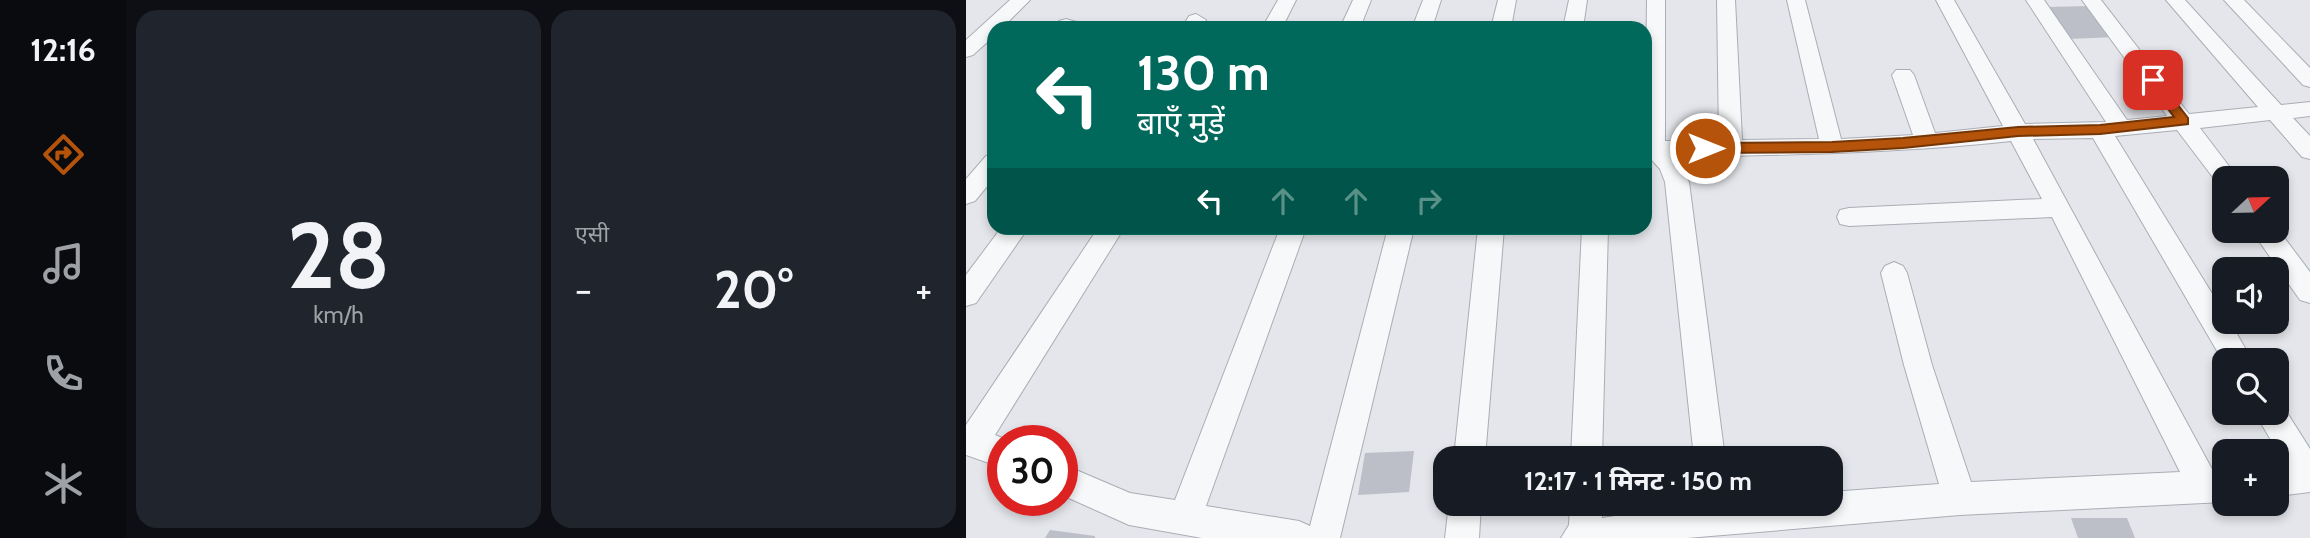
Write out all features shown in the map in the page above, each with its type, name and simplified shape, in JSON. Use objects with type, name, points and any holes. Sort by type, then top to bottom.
[{"type":"street","points":[[998,21],[1021,0]]},
{"type":"street","points":[[1276,21],[1287,0]]},
{"type":"street","points":[[1353,21],[1362,0]]},
{"type":"street","points":[[1424,21],[1432,0]]},
{"type":"street","points":[[1502,21],[1507,0]]},
{"type":"street","points":[[1574,21],[1578,0]]},
{"type":"street","points":[[1652,99],[1656,0]]},
{"type":"street","points":[[1726,0],[1731,148]]},
{"type":"street","points":[[1796,0],[1832,147]]},
{"type":"street","points":[[1945,0],[2212,482]]},
{"type":"street","points":[[2035,0],[2110,128],[2231,348]]},
{"type":"street","points":[[2091,0],[2217,166]]},
{"type":"street","points":[[2175,0],[2310,151]]},
{"type":"street","points":[[2233,0],[2310,80]]},
{"type":"street","points":[[966,51],[987,32]]},
{"type":"street","points":[[1903,75],[1927,142]]},
{"type":"street","points":[[1652,148],[1832,147],[1927,142],[2018,132],[2110,128],[2310,109]]},
{"type":"street","points":[[1652,150],[1670,165],[1677,182],[1708,446]]},
{"type":"street","points":[[966,195],[986,165]]},
{"type":"street","points":[[1849,216],[2059,207]]},
{"type":"street","points":[[966,295],[1010,235]]},
{"type":"street","points":[[987,447],[970,440],[1106,235]]},
{"type":"street","points":[[1185,518],[1290,235]]},
{"type":"street","points":[[1324,538],[1399,235]]},
{"type":"street","points":[[1470,446],[1490,235]]},
{"type":"street","points":[[1587,446],[1595,235]]},
{"type":"street","points":[[2274,243],[2310,292]]},
{"type":"street","points":[[1894,273],[1918,365],[1960,499]]},
{"type":"street","points":[[2277,425],[2309,477],[2289,480]]},
{"type":"street","points":[[1078,487],[1129,509],[1299,538]]},
{"type":"street","points":[[1843,504],[2212,487]]},
{"type":"street","points":[[1462,538],[1464,516]]},
{"type":"street","points":[[1585,537],[1586,516]]},
{"type":"street","points":[[1578,538],[1686,516]]},
{"type":"building","points":[[2091,6],[2115,37],[2069,39],[2047,7]]},
{"type":"building","points":[[1414,451],[1409,492],[1358,495],[1365,453]]},
{"type":"building","points":[[2071,518],[2127,518],[2135,538],[2078,538]]},
{"type":"building","points":[[1050,530],[1095,536],[1095,538],[1045,538]]},
{"type":"route","points":[[1705,148],[1832,147],[1927,142],[2018,132],[2100,130],[2183,121],[2153,80]]}]
